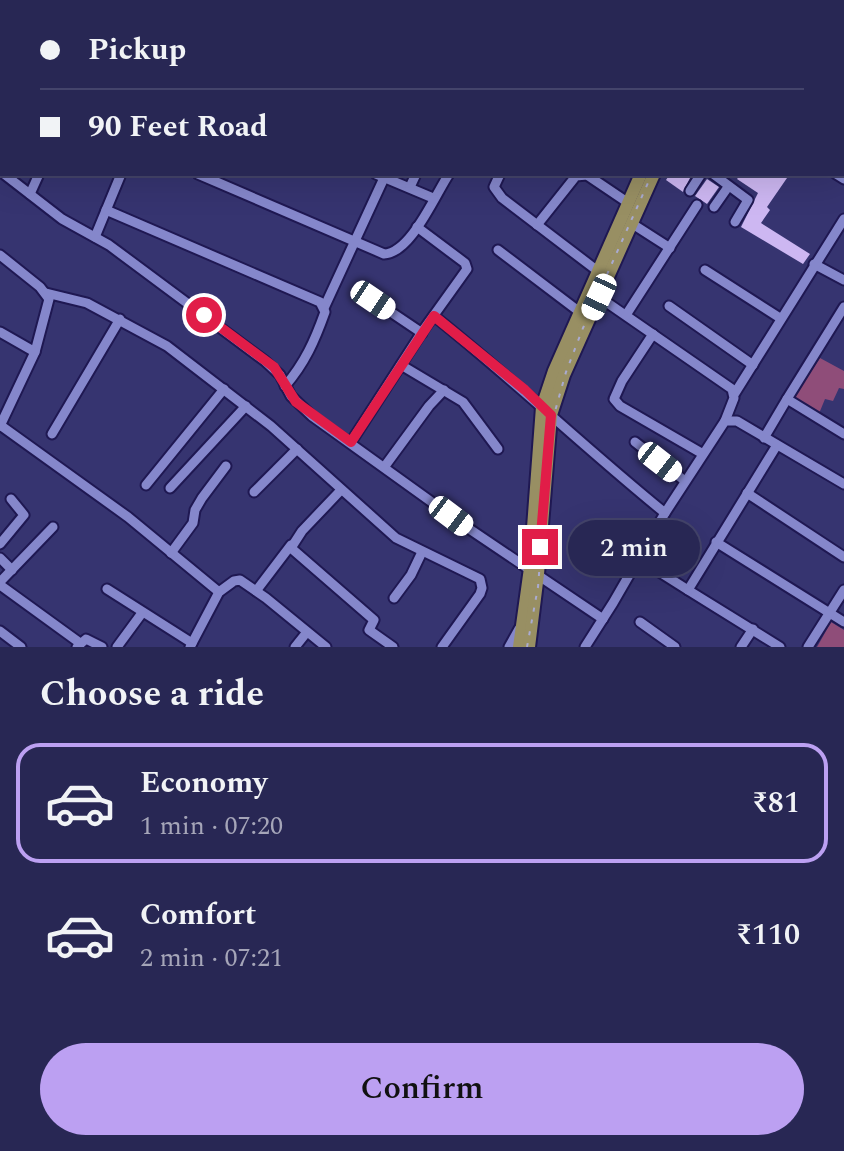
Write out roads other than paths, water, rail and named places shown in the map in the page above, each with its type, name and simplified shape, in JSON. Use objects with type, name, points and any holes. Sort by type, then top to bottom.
[{"type":"main road","points":[[546,411],[564,375],[619,236],[627,202],[640,176]]},
{"type":"main road","points":[[529,647],[546,411],[554,371],[581,313],[595,294],[599,272],[619,236],[631,223],[653,176]]},
{"type":"main road","points":[[519,647],[534,571]]},
{"type":"street","points":[[6,176],[62,219],[95,237],[274,367],[291,396],[303,409],[465,526],[603,619]]},
{"type":"street","points":[[30,194],[38,176]]},
{"type":"street","points":[[95,237],[120,176]]},
{"type":"street","points":[[203,176],[384,254],[392,254],[407,242],[448,176]]},
{"type":"street","points":[[285,386],[307,357],[324,308],[355,242],[380,176],[433,198]]},
{"type":"street","points":[[410,187],[415,176]]},
{"type":"street","points":[[499,176],[495,191],[599,272]]},
{"type":"street","points":[[537,225],[576,176]]},
{"type":"street","points":[[588,176],[627,202]]},
{"type":"street","points":[[690,191],[700,176]]},
{"type":"street","points":[[715,176],[748,200],[735,222]]},
{"type":"street","points":[[714,207],[728,187]]},
{"type":"street","points":[[626,315],[697,205]]},
{"type":"street","points":[[106,210],[316,300],[324,308]]},
{"type":"street","points":[[585,647],[665,513],[725,421],[735,393],[780,318],[844,219]]},
{"type":"street","points":[[631,223],[670,248]]},
{"type":"street","points":[[351,442],[422,333],[464,276],[467,266],[417,227]]},
{"type":"street","points":[[498,250],[581,313]]},
{"type":"street","points":[[0,255],[46,293],[49,299],[35,352],[0,426],[111,505],[219,592]]},
{"type":"street","points":[[814,264],[844,280]]},
{"type":"street","points":[[705,270],[780,318]]},
{"type":"street","points":[[46,293],[87,303],[167,346],[297,449],[381,527],[422,552],[475,576],[482,583],[474,603],[442,647]]},
{"type":"street","points":[[595,294],[735,393]]},
{"type":"street","points":[[373,300],[422,333]]},
{"type":"street","points":[[669,306],[753,365]]},
{"type":"street","points":[[764,438],[840,320],[844,307]]},
{"type":"street","points":[[434,316],[525,390],[665,513]]},
{"type":"street","points":[[52,434],[120,319]]},
{"type":"street","points":[[0,332],[35,352]]},
{"type":"street","points":[[653,334],[622,381],[614,399],[620,406],[703,454]]},
{"type":"street","points":[[401,365],[469,407],[498,449]]},
{"type":"street","points":[[146,485],[224,389]]},
{"type":"street","points":[[385,466],[444,390]]},
{"type":"street","points":[[787,399],[844,434]]},
{"type":"street","points":[[170,488],[246,406]]},
{"type":"street","points":[[725,421],[737,421],[844,484]]},
{"type":"street","points":[[635,442],[685,481]]},
{"type":"street","points":[[688,590],[777,445]]},
{"type":"street","points":[[254,492],[297,449]]},
{"type":"street","points":[[171,553],[193,523],[195,510],[202,498],[226,466]]},
{"type":"street","points":[[256,591],[291,545],[341,490]]},
{"type":"street","points":[[747,493],[844,557]]},
{"type":"street","points":[[0,544],[24,515],[11,499]]},
{"type":"street","points":[[53,527],[0,584],[79,645],[86,639],[102,647]]},
{"type":"street","points":[[716,542],[844,622]]},
{"type":"street","points":[[291,545],[374,620],[369,630],[393,647]]},
{"type":"street","points":[[394,598],[411,575],[422,552]]},
{"type":"street","points":[[0,558],[12,570]]},
{"type":"street","points":[[639,559],[780,647]]},
{"type":"street","points":[[107,589],[191,645],[219,592],[240,580],[326,647]]},
{"type":"street","points":[[808,647],[844,590]]},
{"type":"street","points":[[117,647],[142,613]]},
{"type":"street","points":[[640,622],[675,647]]},
{"type":"street","points":[[509,647],[521,626]]},
{"type":"street","points":[[741,647],[753,629]]},
{"type":"street","points":[[0,631],[18,646]]},
{"type":"street","points":[[295,647],[307,632]]},
{"type":"railway","points":[[527,647],[538,587],[554,415],[583,328],[651,176]]}]
